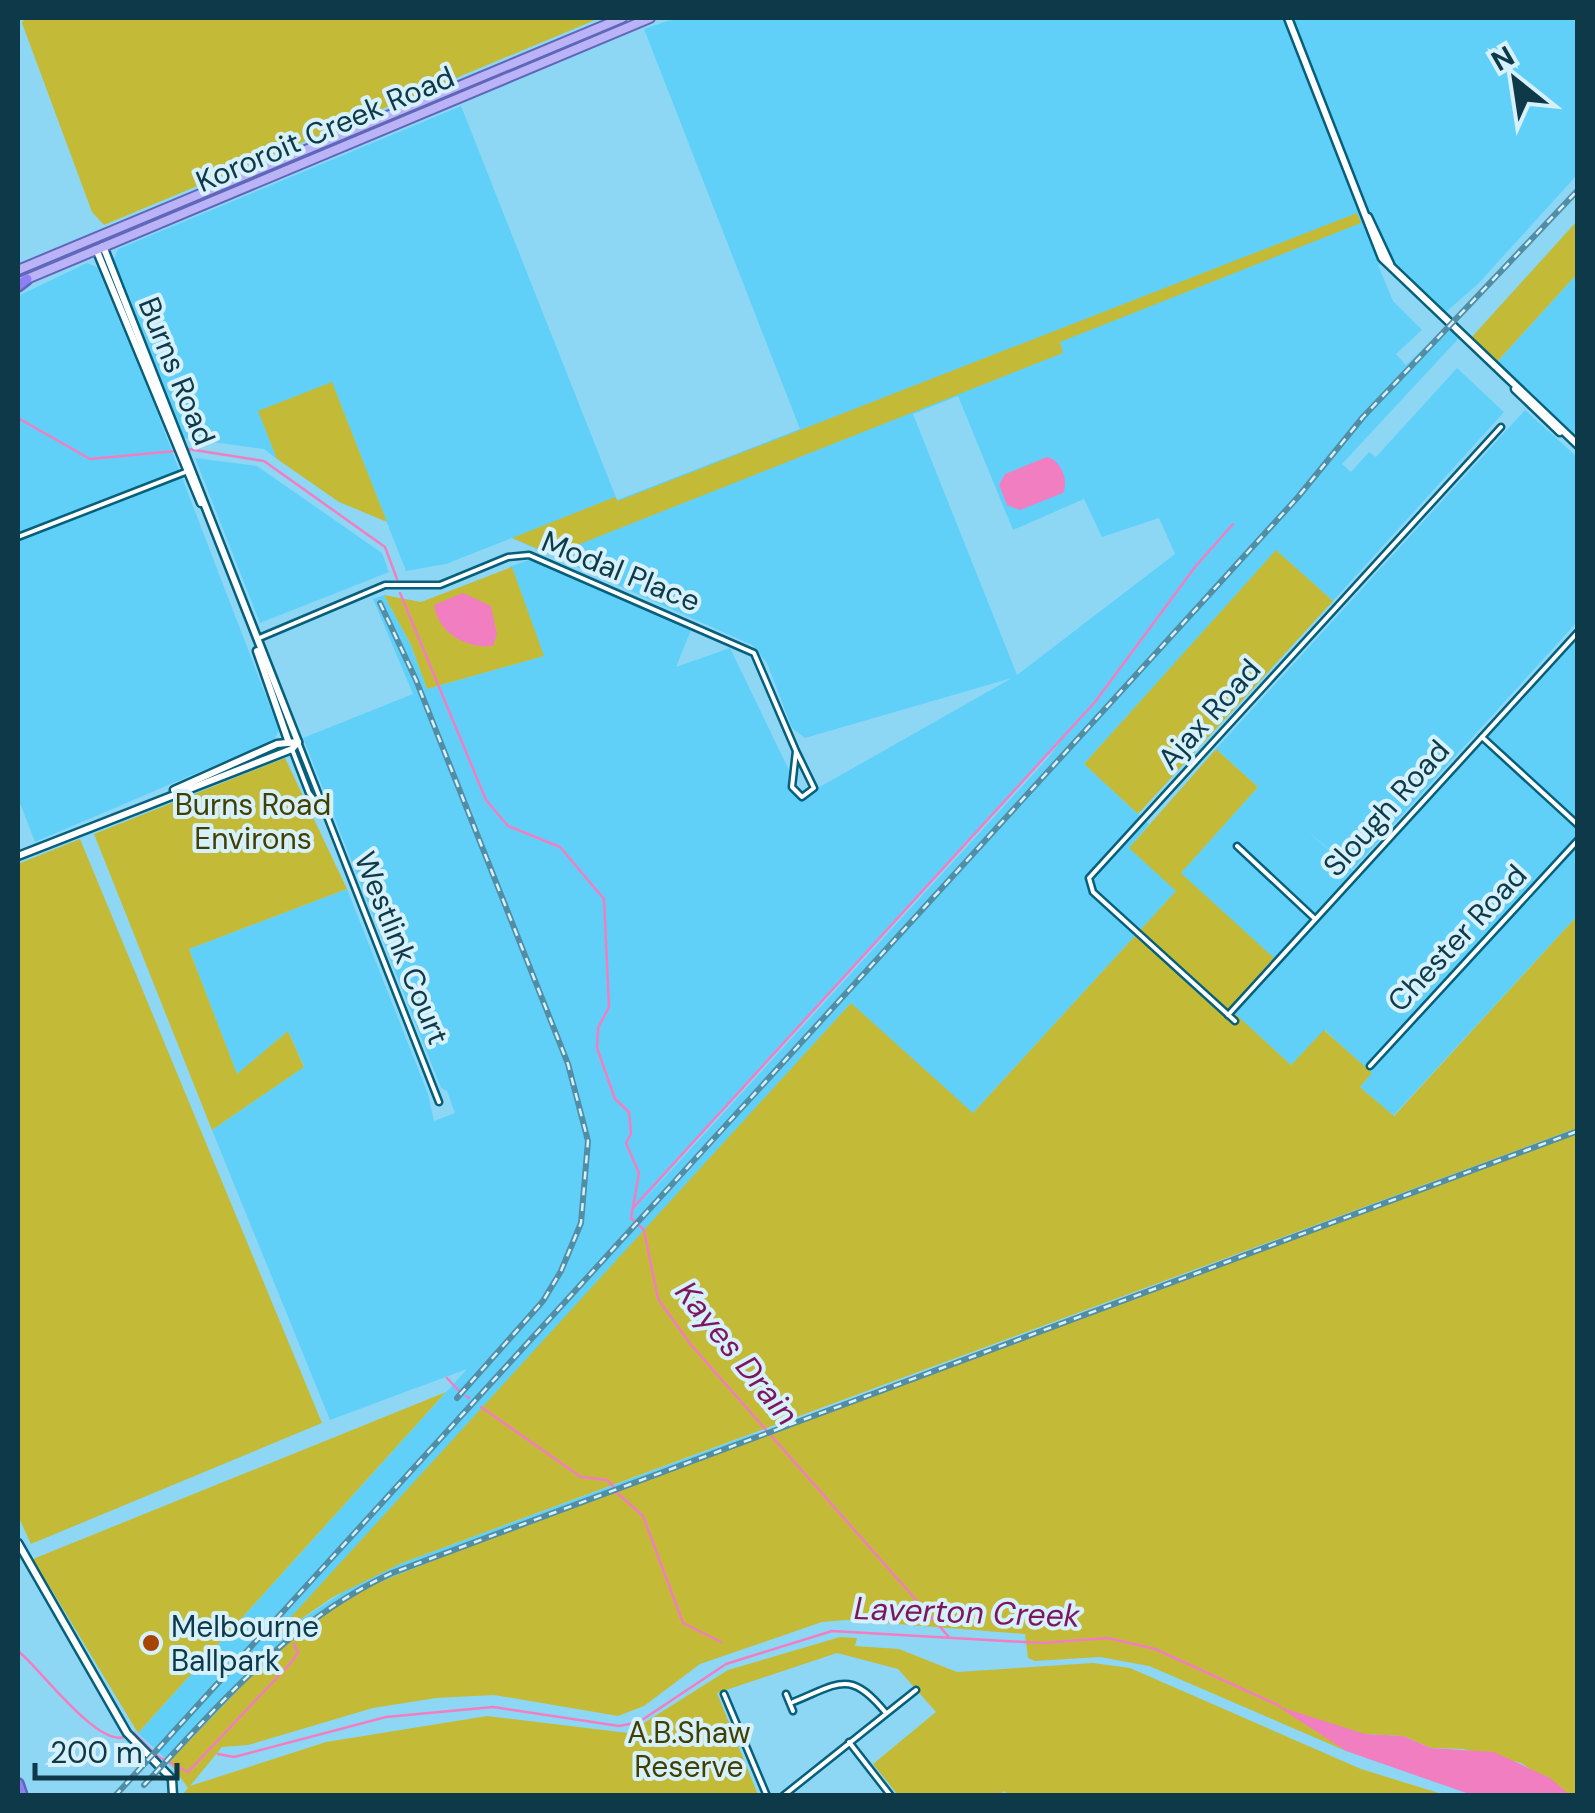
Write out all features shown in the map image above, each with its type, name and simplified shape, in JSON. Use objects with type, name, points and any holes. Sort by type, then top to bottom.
[{"type":"highway","points":[[18,1784],[22,1796]]},
{"type":"main road","name":"Kororoit Creek Road","points":[[21,283],[249,185],[347,138],[627,20],[650,18]]},
{"type":"main road","name":"Kororoit Creek Road","points":[[18,270],[245,175],[347,138]]},
{"type":"main road","points":[[245,175],[249,185]]},
{"type":"main road","points":[[96,238],[99,248]]},
{"type":"street","points":[[1288,18],[1364,212],[1403,281],[1578,446]]},
{"type":"street","name":"Burns Road","points":[[99,248],[190,470],[293,744]]},
{"type":"street","name":"Ajax Road","points":[[1235,1021],[1093,892],[1089,878],[1501,427]]},
{"type":"street","points":[[18,538],[190,470]]},
{"type":"street","name":"Modal Place","points":[[255,640],[381,586],[445,584],[508,558],[529,555],[754,653],[814,788],[802,797],[792,787],[796,751]]},
{"type":"street","name":"Slough Road","points":[[1228,1015],[1578,632]]},
{"type":"street","points":[[1482,737],[1578,825]]},
{"type":"street","points":[[18,856],[293,744]]},
{"type":"street","name":"Westlink Court","points":[[293,744],[439,1102]]},
{"type":"street","points":[[814,788],[823,785]]},
{"type":"street","name":"Chester Road","points":[[1370,1066],[1578,840]]},
{"type":"street","points":[[1237,846],[1316,919]]},
{"type":"street","points":[[18,1543],[126,1733],[172,1779],[172,1796]]},
{"type":"street","points":[[793,1702],[837,1684],[853,1682],[867,1690],[886,1714]]},
{"type":"street","points":[[783,1796],[916,1690]]},
{"type":"street","points":[[724,1694],[767,1796]]},
{"type":"street","points":[[786,1694],[793,1702],[793,1711]]},
{"type":"street","points":[[849,1742],[890,1793],[881,1796]]},
{"type":"shaded area","points":[[676,18],[1577,18],[1577,175],[1478,284],[1439,318],[1384,263],[1378,265],[1393,301],[1422,330],[1396,354],[1406,365],[1447,326],[1459,338],[1342,464],[1351,472],[1369,452],[1376,457],[1457,368],[1504,412],[1333,601],[1276,551],[1084,764],[1149,824],[1129,848],[1177,890],[972,1114],[850,1004],[276,1636],[357,1583],[402,1563],[753,1434],[765,1434],[370,1586],[281,1648],[169,1762],[138,1733],[467,1369],[330,1420],[212,1130],[304,1066],[288,1031],[237,1075],[189,949],[347,889],[428,1094],[434,1121],[455,1113],[447,1091],[441,1088],[303,738],[413,694],[373,599],[384,595],[411,645],[427,689],[543,656],[509,567],[532,559],[691,630],[676,667],[730,648],[802,797],[1012,678],[805,738],[792,728],[767,663],[752,645],[512,538],[446,564],[406,571],[332,383],[259,411],[277,459],[264,449],[184,438],[114,259],[118,249],[461,106],[617,500],[800,429],[644,29]],"holes":[[[958,396],[1013,530],[1084,499],[1102,537],[1159,518],[1175,554],[1017,675],[913,414]],[[1063,738],[1048,758],[632,1213],[736,1095]]]},
{"type":"shaded area","points":[[87,263],[97,267],[153,402],[279,730],[274,740],[35,842],[18,798],[18,296]]},
{"type":"shaded area","points":[[1577,274],[1577,440],[1496,363]]},
{"type":"shaded area","points":[[1525,410],[1577,457],[1577,622],[1353,869],[1305,829],[1360,877],[1577,640],[1577,916],[1393,1116],[1360,1087],[1371,1074],[1325,1030],[1291,1065],[1228,1008],[1180,873],[1258,787],[1216,749]]},
{"type":"shaded area","points":[[1047,457],[1062,472],[1063,493],[1020,510],[1007,505],[999,485],[1005,474]]},
{"type":"shaded area","points":[[195,458],[257,466],[382,553],[389,572],[260,623]]},
{"type":"shaded area","points":[[463,593],[491,606],[497,634],[493,646],[464,642],[441,624],[434,605]]},
{"type":"shaded area","points":[[1577,1128],[1577,1133],[1470,1174],[803,1421],[775,1428]]},
{"type":"shaded area","points":[[1277,1706],[1365,1734],[1403,1736],[1431,1748],[1494,1752],[1550,1778],[1570,1795],[1472,1795],[1346,1751]]},
{"type":"green space","points":[[25,18],[600,18],[104,225],[92,212],[22,23]]},
{"type":"green space","points":[[1357,213],[1361,223],[1060,342],[1063,353],[552,555],[512,538],[615,497],[618,501]]},
{"type":"green space","points":[[1577,221],[1577,274],[1496,363],[1470,339]]},
{"type":"green space","points":[[332,382],[387,522],[339,502],[277,459],[258,411]]},
{"type":"green space","points":[[1276,550],[1333,601],[1138,814],[1084,764]]},
{"type":"green space","points":[[512,567],[544,656],[427,689],[411,645],[384,595],[421,602]]},
{"type":"green space","points":[[1216,749],[1258,787],[1181,873],[1274,958],[1229,1008],[1291,1065],[1324,1030],[1372,1073],[1360,1087],[1394,1116],[1577,916],[1577,1128],[402,1563],[333,1597],[269,1641],[851,1003],[973,1113],[1176,891],[1129,848]]},
{"type":"green space","name":"Burns Road Environs","points":[[285,758],[347,889],[189,949],[237,1074],[288,1031],[304,1067],[212,1130],[94,834]]},
{"type":"green space","points":[[80,839],[322,1423],[31,1544],[18,1516],[18,864]]},
{"type":"green space","name":"A.B.Shaw Reserve","points":[[1577,1133],[1577,1795],[1570,1795],[1521,1763],[1463,1749],[1431,1748],[1403,1736],[1365,1734],[1346,1751],[1149,1666],[1100,1657],[1035,1661],[1028,1658],[1025,1634],[846,1620],[822,1622],[700,1664],[644,1706],[618,1716],[494,1695],[436,1698],[373,1708],[248,1745],[222,1747],[190,1786],[326,1742],[487,1716],[628,1733],[728,1670],[840,1637],[857,1638],[855,1646],[899,1649],[957,1672],[1093,1663],[1130,1668],[1361,1769],[1445,1795],[1009,1796],[1004,1791],[998,1796],[898,1795],[873,1764],[936,1712],[898,1669],[837,1653],[717,1693],[758,1795],[182,1795],[188,1788],[169,1762],[260,1667],[319,1617],[370,1586],[494,1536]]},
{"type":"green space","name":"Melbourne Ballpark","points":[[446,1392],[138,1733],[33,1559]]},
{"type":"waterway","name":"Kayes Drain","points":[[18,418],[90,459],[176,451]]},
{"type":"waterway","name":"Kayes Drain","points":[[188,449],[264,461],[385,547],[397,579]]},
{"type":"waterway","points":[[633,1208],[1095,702],[1195,567],[1233,524]]},
{"type":"waterway","name":"Kayes Drain","points":[[400,593],[486,800],[508,826],[560,847],[604,899],[609,1007],[598,1028],[597,1048],[615,1099],[629,1112],[631,1134],[626,1143],[639,1173],[631,1218],[644,1230],[658,1299],[691,1345],[948,1636]]},
{"type":"waterway","points":[[447,1378],[460,1392]]},
{"type":"waterway","points":[[481,1407],[581,1477],[607,1480],[613,1486]]},
{"type":"waterway","points":[[616,1492],[643,1516],[683,1623],[721,1642]]},
{"type":"waterway","name":"Laverton Creek","points":[[218,1754],[234,1757],[386,1717],[493,1707],[619,1726],[639,1722],[726,1664],[832,1631],[1042,1643],[1108,1638],[1155,1649],[1280,1706]]},
{"type":"waterway","points":[[134,1733],[157,1756],[188,1772],[288,1666],[298,1653],[294,1644]]},
{"type":"waterway","name":"Laverton Creek","points":[[18,1651],[84,1718],[112,1737],[124,1737]]},
{"type":"railway","points":[[115,1796],[1298,497],[1363,417],[1578,190]]},
{"type":"railway","points":[[380,603],[416,680],[568,1064],[588,1141],[581,1223],[561,1271],[543,1301],[457,1398]]},
{"type":"railway","points":[[144,1785],[229,1695],[288,1640],[355,1592],[392,1573],[1578,1131]]},
{"type":"place","name":"Melbourne Ballpark","points":[[151,1643]]}]
